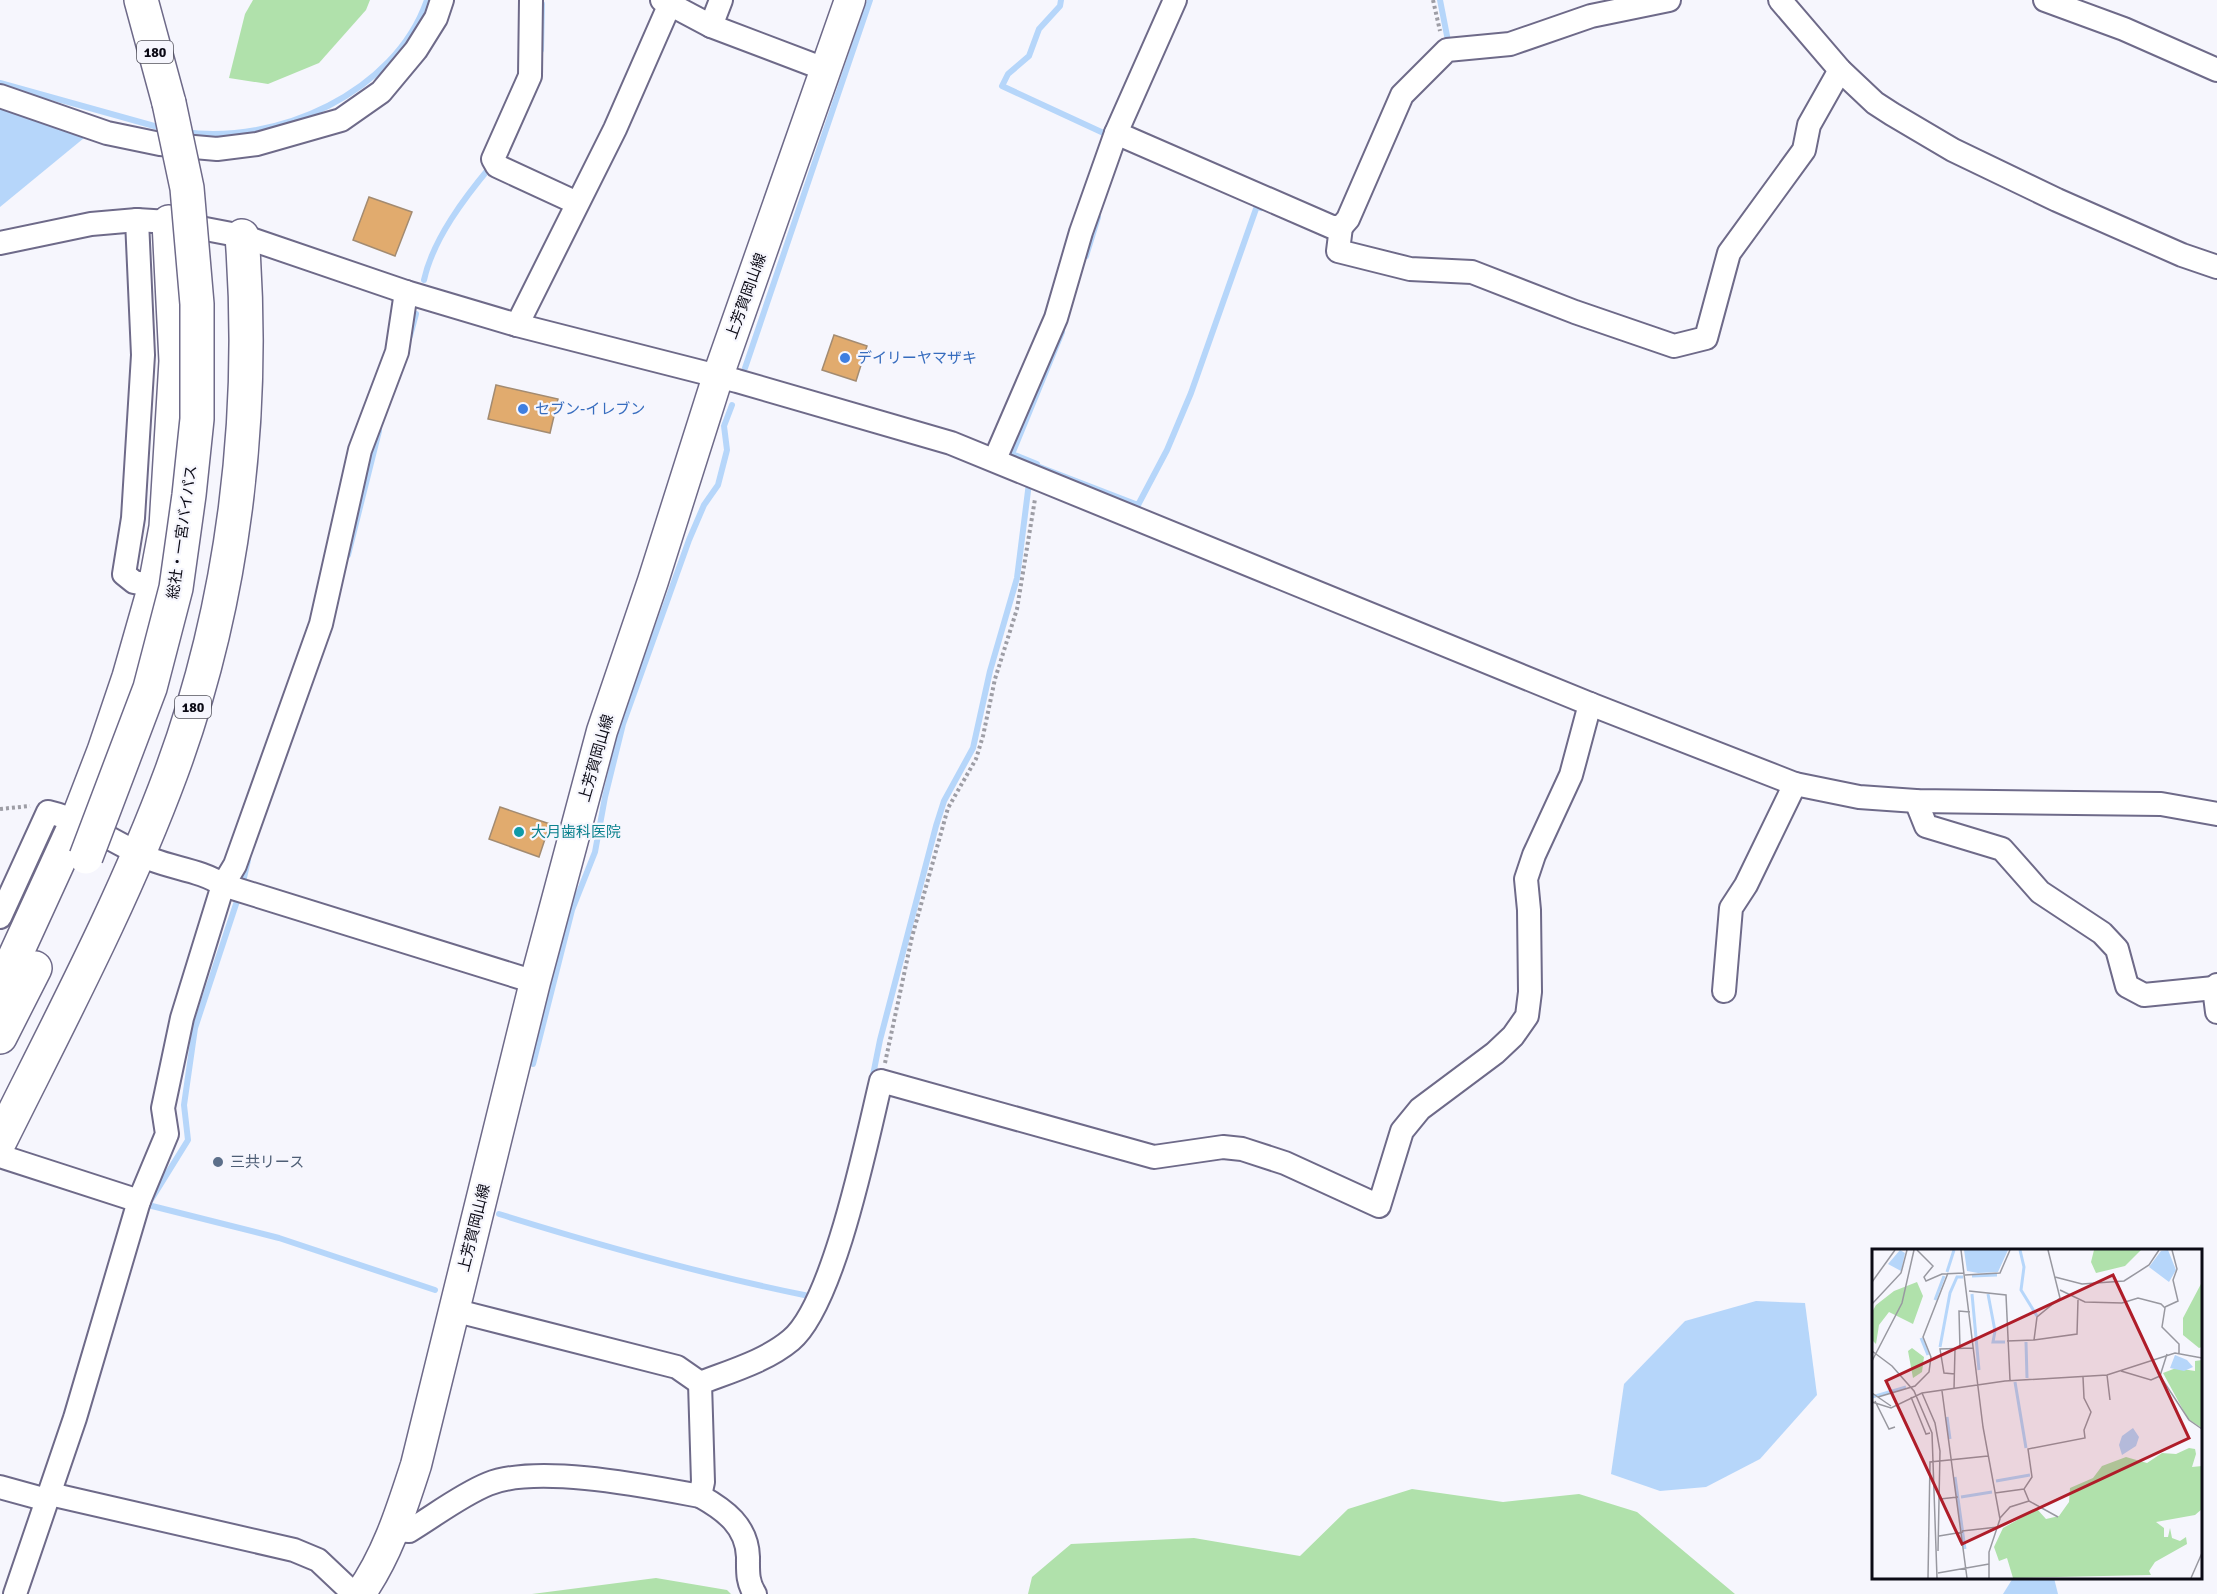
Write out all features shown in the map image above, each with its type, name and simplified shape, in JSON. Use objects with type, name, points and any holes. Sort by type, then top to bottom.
[{"type":"highway","name":"総社・一宮バイパス","points":[[0,1037],[86,857],[150,688],[176,588],[189,495],[197,419],[197,304],[187,188],[170,103],[141,0]]},
{"type":"highway","points":[[0,989],[62,817],[129,677],[155,586],[166,527],[176,361],[169,222]]},
{"type":"highway","name":"180","points":[[0,1142],[139,853],[172,771],[199,687],[222,598],[233,523],[247,379],[242,236]]},
{"type":"main road","name":"上芳賀岡山線","points":[[360,1594],[376,1570],[395,1530],[416,1465],[535,982],[602,731],[653,581],[718,376],[850,0]]},
{"type":"street","points":[[0,96],[107,133],[160,144],[217,149],[257,144],[341,120],[381,92],[416,50],[436,18],[442,0]]},
{"type":"street","points":[[531,0],[530,76],[495,162],[577,203]]},
{"type":"street","points":[[711,26],[722,0]]},
{"type":"street","points":[[995,459],[1056,318],[1081,232],[1116,133],[1175,0]]},
{"type":"street","points":[[1669,0],[1591,16],[1510,44],[1448,50],[1402,95],[1340,235],[1338,251],[1410,269],[1472,272],[1575,312],[1674,346],[1706,338],[1730,253],[1804,150],[1809,126],[1840,70]]},
{"type":"street","points":[[1780,0],[1840,70],[1875,103],[1953,150],[2057,200],[2182,255],[2217,267]]},
{"type":"street","points":[[2045,0],[2124,29],[2217,70]]},
{"type":"street","points":[[517,325],[615,129],[666,3],[711,26],[826,70]]},
{"type":"street","points":[[1116,133],[1332,228],[1340,235]]},
{"type":"street","points":[[137,220],[142,355],[133,518],[124,574],[134,582],[155,586]]},
{"type":"street","points":[[0,243],[91,224],[137,220],[169,222],[242,236],[406,292],[517,325],[718,376],[951,443],[995,459],[1590,704],[1795,784],[1858,797],[1916,801],[2161,804],[2217,814]]},
{"type":"street","points":[[15,1594],[54,1496],[139,1201],[167,1134],[163,1108],[182,1018],[223,885],[235,865],[321,624],[360,450],[397,352],[406,292]]},
{"type":"street","points":[[700,1383],[769,1355],[793,1339],[806,1319],[825,1280],[850,1206],[881,1081],[1154,1156],[1224,1147],[1242,1149],[1286,1163],[1379,1206],[1402,1131],[1408,1123],[1420,1109],[1495,1053],[1513,1036],[1527,1016],[1530,993],[1530,921],[1526,879],[1534,855],[1571,775],[1590,704]]},
{"type":"street","points":[[1724,991],[1731,908],[1746,885],[1795,784]]},
{"type":"street","points":[[1916,801],[1926,826],[2002,849],[2040,892],[2102,933],[2117,949],[2127,986],[2144,995],[2215,987],[2217,1012]]},
{"type":"street","points":[[0,917],[62,817],[139,853],[211,877],[223,885],[535,982]]},
{"type":"street","points":[[0,1156],[139,1201]]},
{"type":"street","points":[[453,1310],[677,1367],[700,1383]]},
{"type":"street","points":[[700,1383],[703,1482],[700,1496]]},
{"type":"street","points":[[395,1530],[409,1531],[486,1485],[519,1476],[538,1475],[639,1485],[700,1496],[720,1507],[738,1525],[747,1544],[748,1584],[754,1594]]},
{"type":"street","points":[[0,1487],[54,1496],[294,1550],[318,1560],[354,1594]]},
{"type":"path","points":[[1433,0],[1448,50]]},
{"type":"path","points":[[881,1081],[912,937],[948,808],[976,759],[995,679],[1017,609],[1038,477]]},
{"type":"path","points":[[0,809],[33,806],[62,817]]},
{"type":"green space","points":[[253,0],[370,0],[366,10],[319,63],[268,84],[229,78],[245,14]]},
{"type":"green space","points":[[1412,1489],[1503,1502],[1579,1494],[1637,1512],[1735,1594],[1028,1594],[1032,1577],[1071,1544],[1194,1538],[1300,1556],[1348,1509]]},
{"type":"green space","points":[[656,1578],[727,1590],[731,1594],[532,1594]]},
{"type":"water","points":[[0,107],[82,131],[84,138],[0,207]]},
{"type":"water","points":[[1756,1301],[1805,1303],[1817,1395],[1760,1459],[1706,1487],[1660,1491],[1611,1474],[1624,1384],[1685,1321]]},
{"type":"water","points":[[2012,1579],[2054,1579],[2058,1594],[2003,1594]]},
{"type":"building","points":[[369,197],[412,212],[395,256],[353,240]]},
{"type":"building","name":"デイリーヤマザキ","points":[[834,335],[867,346],[856,381],[822,370]]},
{"type":"building","name":"セブン-イレブン","points":[[496,385],[558,399],[550,433],[488,419]]},
{"type":"building","name":"大月歯科医院","points":[[500,807],[550,824],[539,857],[489,839]]},
{"type":"waterway","points":[[184,132],[220,134],[257,130],[293,120],[328,106],[361,86],[389,62],[411,33],[427,0]]},
{"type":"waterway","points":[[745,368],[870,0]]},
{"type":"waterway","points":[[1061,0],[1060,6],[1039,29],[1029,56],[1008,74],[1002,86],[1110,136]]},
{"type":"waterway","points":[[1440,0],[1449,46]]},
{"type":"waterway","points":[[541,50],[542,4]]},
{"type":"waterway","points":[[0,83],[165,129]]},
{"type":"waterway","points":[[424,280],[442,234],[491,166]]},
{"type":"waterway","points":[[1037,466],[1138,505],[1167,450],[1191,393],[1257,206],[1261,208]]},
{"type":"waterway","points":[[1086,256],[1098,217]]},
{"type":"waterway","points":[[410,336],[416,314]]},
{"type":"waterway","points":[[1037,464],[1012,454],[1062,332]]},
{"type":"waterway","points":[[533,1064],[572,910],[595,852],[605,797],[623,724],[689,540],[704,505],[718,485],[727,450],[724,426],[732,405]]},
{"type":"waterway","points":[[348,555],[379,431]]},
{"type":"waterway","points":[[872,1080],[880,1040],[936,826],[944,801],[973,748],[990,671],[1017,578],[1029,483]]},
{"type":"waterway","points":[[243,882],[248,860]]},
{"type":"waterway","points":[[149,1203],[188,1140],[184,1105],[195,1028],[238,898]]},
{"type":"waterway","points":[[148,1205],[279,1238],[435,1290]]},
{"type":"waterway","points":[[499,1214],[692,1269],[809,1296],[811,1291]]},
{"type":"place","name":"デイリーヤマザキ","points":[[845,358]]},
{"type":"place","name":"セブン-イレブン","points":[[523,409]]},
{"type":"place","name":"大月歯科医院","points":[[519,832]]},
{"type":"place","name":"三共リース","points":[[218,1162]]}]
